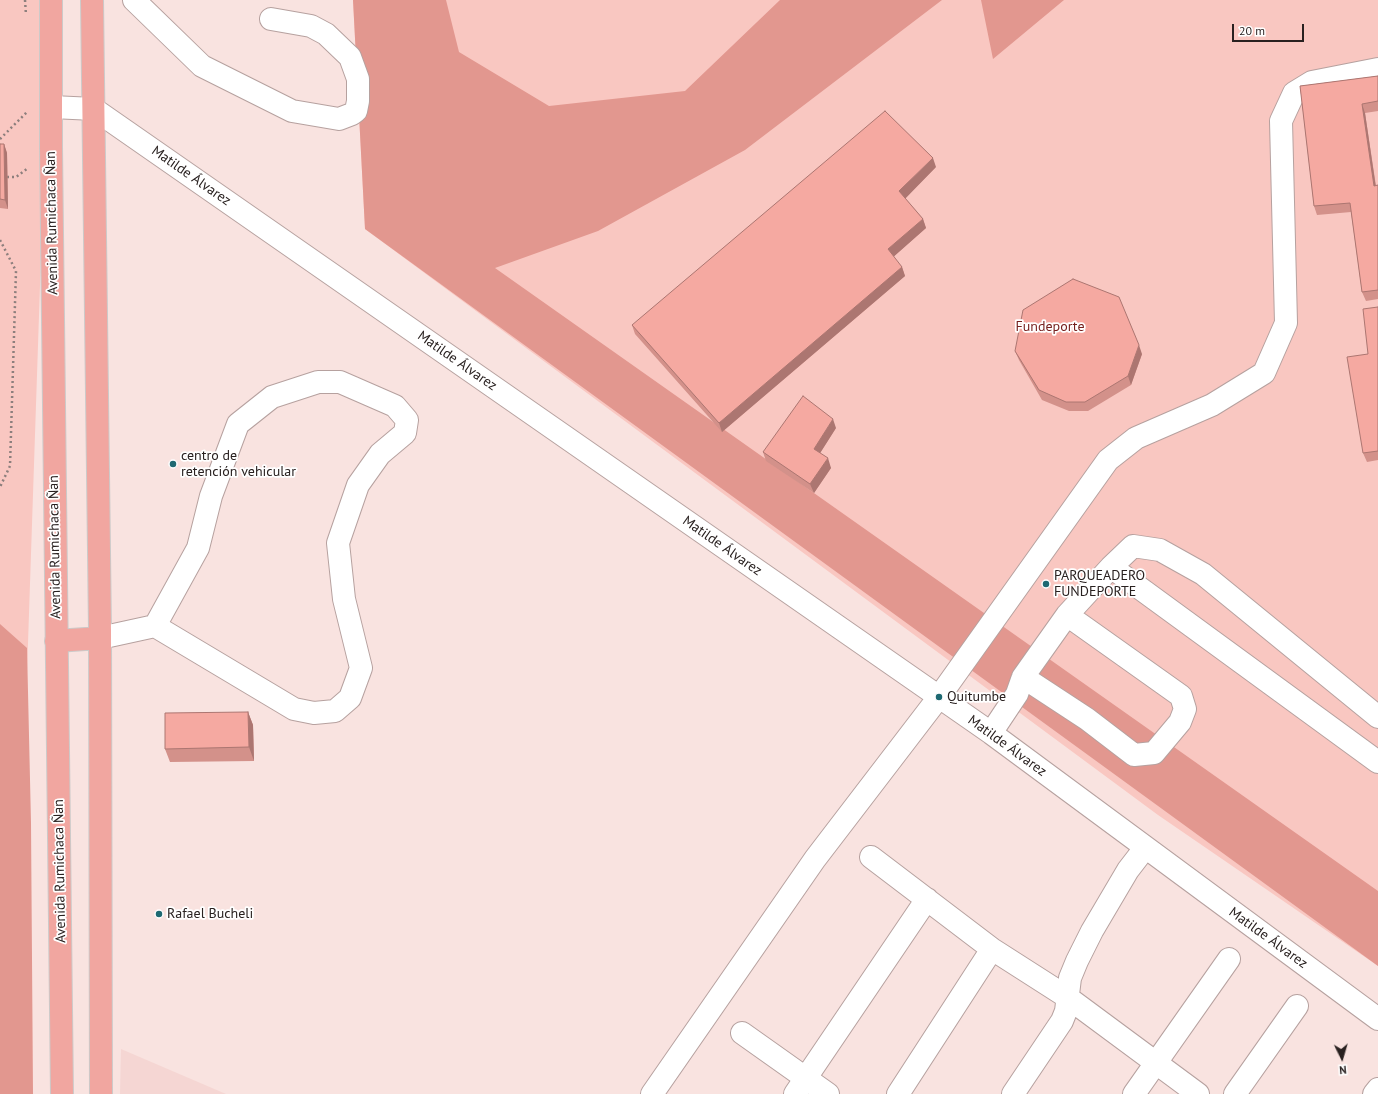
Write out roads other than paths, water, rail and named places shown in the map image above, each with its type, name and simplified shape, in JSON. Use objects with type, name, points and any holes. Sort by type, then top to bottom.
[{"type":"main road","name":"Avenida Rumichaca Ñan","points":[[51,0],[56,640],[62,1094]]},
{"type":"main road","points":[[92,0],[100,638],[101,1094]]},
{"type":"main road","points":[[56,640],[100,638]]},
{"type":"street","points":[[134,0],[202,66],[292,111],[339,119],[352,114],[356,110],[358,101],[358,78],[350,57],[326,34],[311,26],[271,19]]},
{"type":"street","points":[[652,1094],[815,859],[939,697],[1108,460],[1136,438],[1212,405],[1264,373],[1286,322],[1281,121],[1294,93],[1312,82],[1378,69]]},
{"type":"street","points":[[52,107],[94,109]]},
{"type":"street","name":"Matilde Álvarez","points":[[94,109],[939,697],[1378,1019]]},
{"type":"street","points":[[100,638],[155,626],[294,709],[314,713],[335,711],[350,698],[361,668],[344,599],[338,543],[358,485],[380,454],[405,433],[407,420],[395,406],[340,382],[318,382],[272,397],[238,424],[211,496],[198,548],[155,626]]},
{"type":"street","points":[[984,729],[1017,694],[1023,677],[1067,615],[1110,567],[1133,546],[1160,550],[1203,574],[1378,717]]},
{"type":"street","points":[[1110,567],[1378,762]]},
{"type":"street","points":[[1023,677],[1086,719],[1134,756],[1154,753],[1180,722],[1185,709],[1181,696],[1067,615]]},
{"type":"street","points":[[1013,1094],[1062,1021],[1066,1011],[1070,978],[1092,930],[1128,870],[1145,848]]},
{"type":"street","points":[[871,857],[992,949],[1067,997],[1198,1094]]},
{"type":"street","points":[[801,1086],[927,899]]},
{"type":"street","points":[[898,1094],[992,949]]},
{"type":"street","points":[[1134,1094],[1229,959]]},
{"type":"street","points":[[1235,1094],[1297,1006]]},
{"type":"street","points":[[742,1033],[801,1086],[828,1094]]},
{"type":"street","points":[[1374,1094],[1378,1089]]},
{"type":"place","name":"centro de retención vehicular","points":[[173,464]]},
{"type":"place","name":"PARQUEADERO FUNDEPORTE","points":[[1046,584]]},
{"type":"place","name":"Quitumbe","points":[[939,697]]},
{"type":"place","name":"Rafael Bucheli","points":[[159,914]]},
{"type":"park label","name":"Fundeporte","points":[[1050,327]]}]
